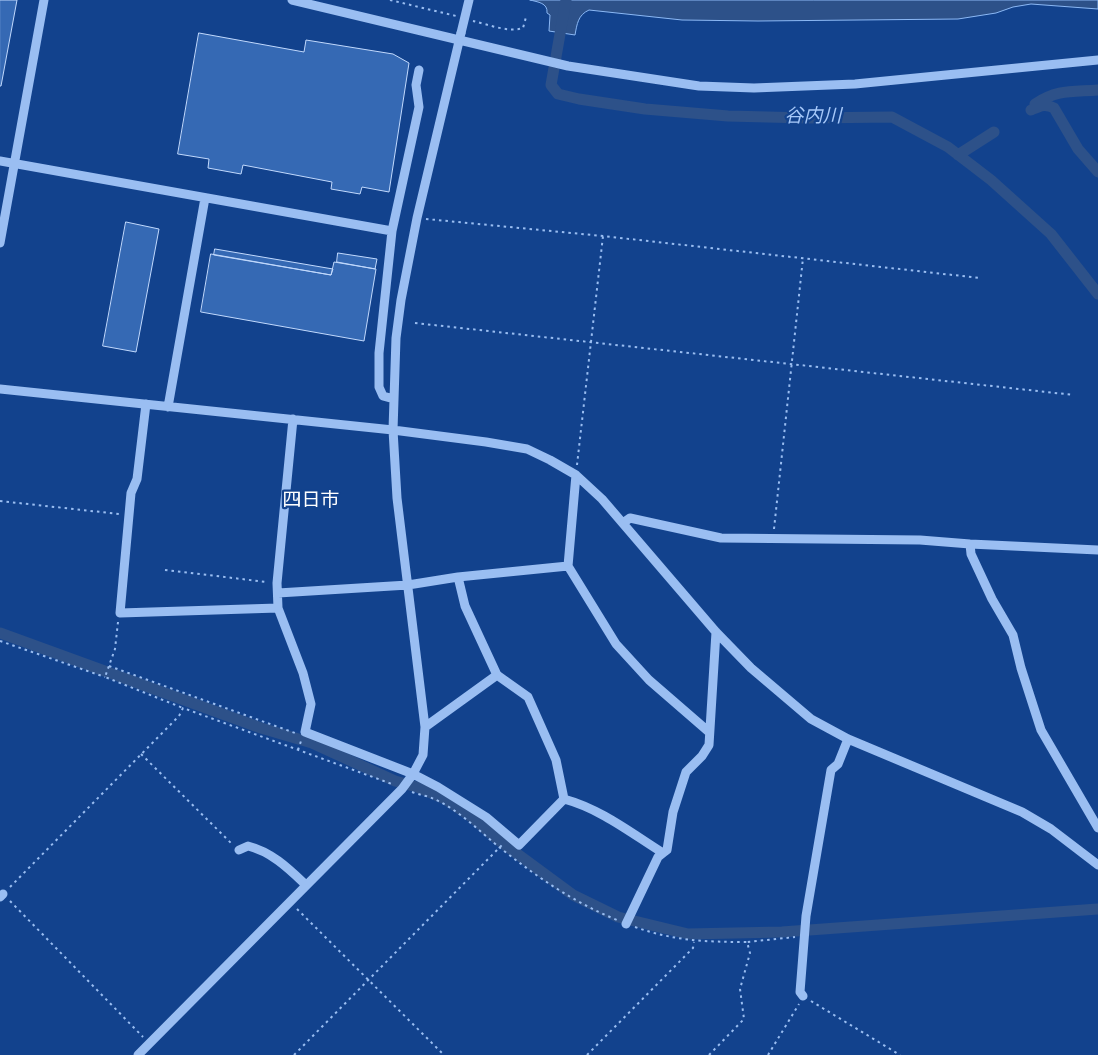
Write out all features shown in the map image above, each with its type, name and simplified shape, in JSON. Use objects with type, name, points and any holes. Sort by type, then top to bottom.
[{"type":"street","points":[[0,243],[44,0]]},
{"type":"street","points":[[292,0],[461,36],[568,66],[700,86],[754,88],[855,84],[1098,60]]},
{"type":"street","points":[[138,1055],[403,788],[423,755],[425,727],[397,498],[393,430],[396,338],[399,309],[417,218],[469,0]]},
{"type":"street","points":[[394,399],[383,396],[379,387],[379,353],[392,231],[419,107],[416,85],[419,70]]},
{"type":"street","points":[[0,161],[392,231]]},
{"type":"street","points":[[168,406],[205,198]]},
{"type":"street","points":[[0,389],[393,430],[527,449],[576,475],[602,499],[716,632],[751,668],[811,719],[848,739],[1022,812],[1051,829],[1098,865]]},
{"type":"street","points":[[146,404],[137,479],[131,493],[120,612],[278,608]]},
{"type":"street","points":[[293,419],[277,583],[278,608],[303,673],[311,704],[305,732],[438,786],[486,817],[519,845],[564,799]]},
{"type":"street","points":[[576,475],[568,566],[616,644],[649,680],[709,732]]},
{"type":"street","points":[[623,523],[630,518],[721,538],[920,540],[1098,550]]},
{"type":"street","points":[[970,544],[971,554],[987,590],[1013,635],[1021,668],[1041,730],[1098,828]]},
{"type":"street","points":[[278,593],[408,584],[568,566]]},
{"type":"street","points":[[458,577],[465,606],[497,675],[528,697],[556,760],[564,799]]},
{"type":"street","points":[[626,924],[658,857],[666,850],[673,812],[686,772],[706,751],[709,745],[716,632]]},
{"type":"street","points":[[425,727],[497,675]]},
{"type":"street","points":[[803,996],[800,992],[805,932],[831,770],[838,764],[848,739]]},
{"type":"street","points":[[564,799],[582,803],[663,853]]},
{"type":"street","points":[[239,850],[248,846],[270,855],[286,866],[306,886]]},
{"type":"path","points":[[417,218],[603,236],[980,278]]},
{"type":"path","points":[[576,475],[603,236]]},
{"type":"path","points":[[773,539],[803,258]]},
{"type":"path","points":[[415,323],[590,344],[1074,395]]},
{"type":"path","points":[[0,501],[129,515]]},
{"type":"path","points":[[165,570],[277,583]]},
{"type":"path","points":[[105,677],[115,649],[120,612]]},
{"type":"path","points":[[0,641],[105,677],[183,708],[435,800],[462,816],[500,848],[556,889],[587,908],[652,934],[694,942],[747,942],[805,932]]},
{"type":"path","points":[[109,666],[286,730],[299,734],[305,732]]},
{"type":"path","points":[[149,1044],[1,896],[179,716],[183,708]]},
{"type":"path","points":[[141,754],[239,850]]},
{"type":"path","points":[[294,1055],[510,837]]},
{"type":"path","points":[[290,902],[444,1055]]},
{"type":"path","points":[[586,1055],[693,948],[694,942]]},
{"type":"path","points":[[708,1055],[744,1019],[740,989],[750,953],[747,942]]},
{"type":"path","points":[[768,1055],[803,996],[900,1055]]},
{"type":"water","points":[[530,0],[1098,0],[1098,9],[1031,4],[1013,7],[996,13],[958,19],[758,21],[682,20],[589,10],[580,17],[575,35],[549,31],[550,15],[547,13],[546,7]]},
{"type":"building","points":[[0,0],[17,0],[1,86],[0,86]]},
{"type":"building","points":[[199,33],[304,52],[306,40],[393,54],[409,63],[389,192],[362,187],[360,194],[331,189],[332,182],[243,165],[241,174],[208,168],[209,159],[178,154]]},
{"type":"building","points":[[126,222],[159,229],[136,352],[103,346]]},
{"type":"building","points":[[215,249],[333,269],[331,275],[214,255]]},
{"type":"building","points":[[338,253],[377,259],[375,269],[337,262]]},
{"type":"building","points":[[211,254],[331,275],[334,262],[376,269],[364,341],[201,312]]},
{"type":"waterway","name":"谷内川","points":[[566,0],[551,85],[558,94],[645,109],[728,116],[807,118],[892,117],[948,147],[991,180],[1051,234],[1098,294]]},
{"type":"waterway","points":[[1035,104],[1058,94],[1098,90]]},
{"type":"waterway","points":[[1031,110],[1045,105],[1054,108],[1078,149],[1098,172]]},
{"type":"waterway","points":[[958,155],[994,132]]},
{"type":"waterway","points":[[0,633],[261,728],[312,743],[395,781],[417,787],[445,799],[473,818],[497,839],[573,895],[618,917],[688,934],[782,932],[1098,909]]},
{"type":"district","name":"四日市","points":[[311,500]]}]
